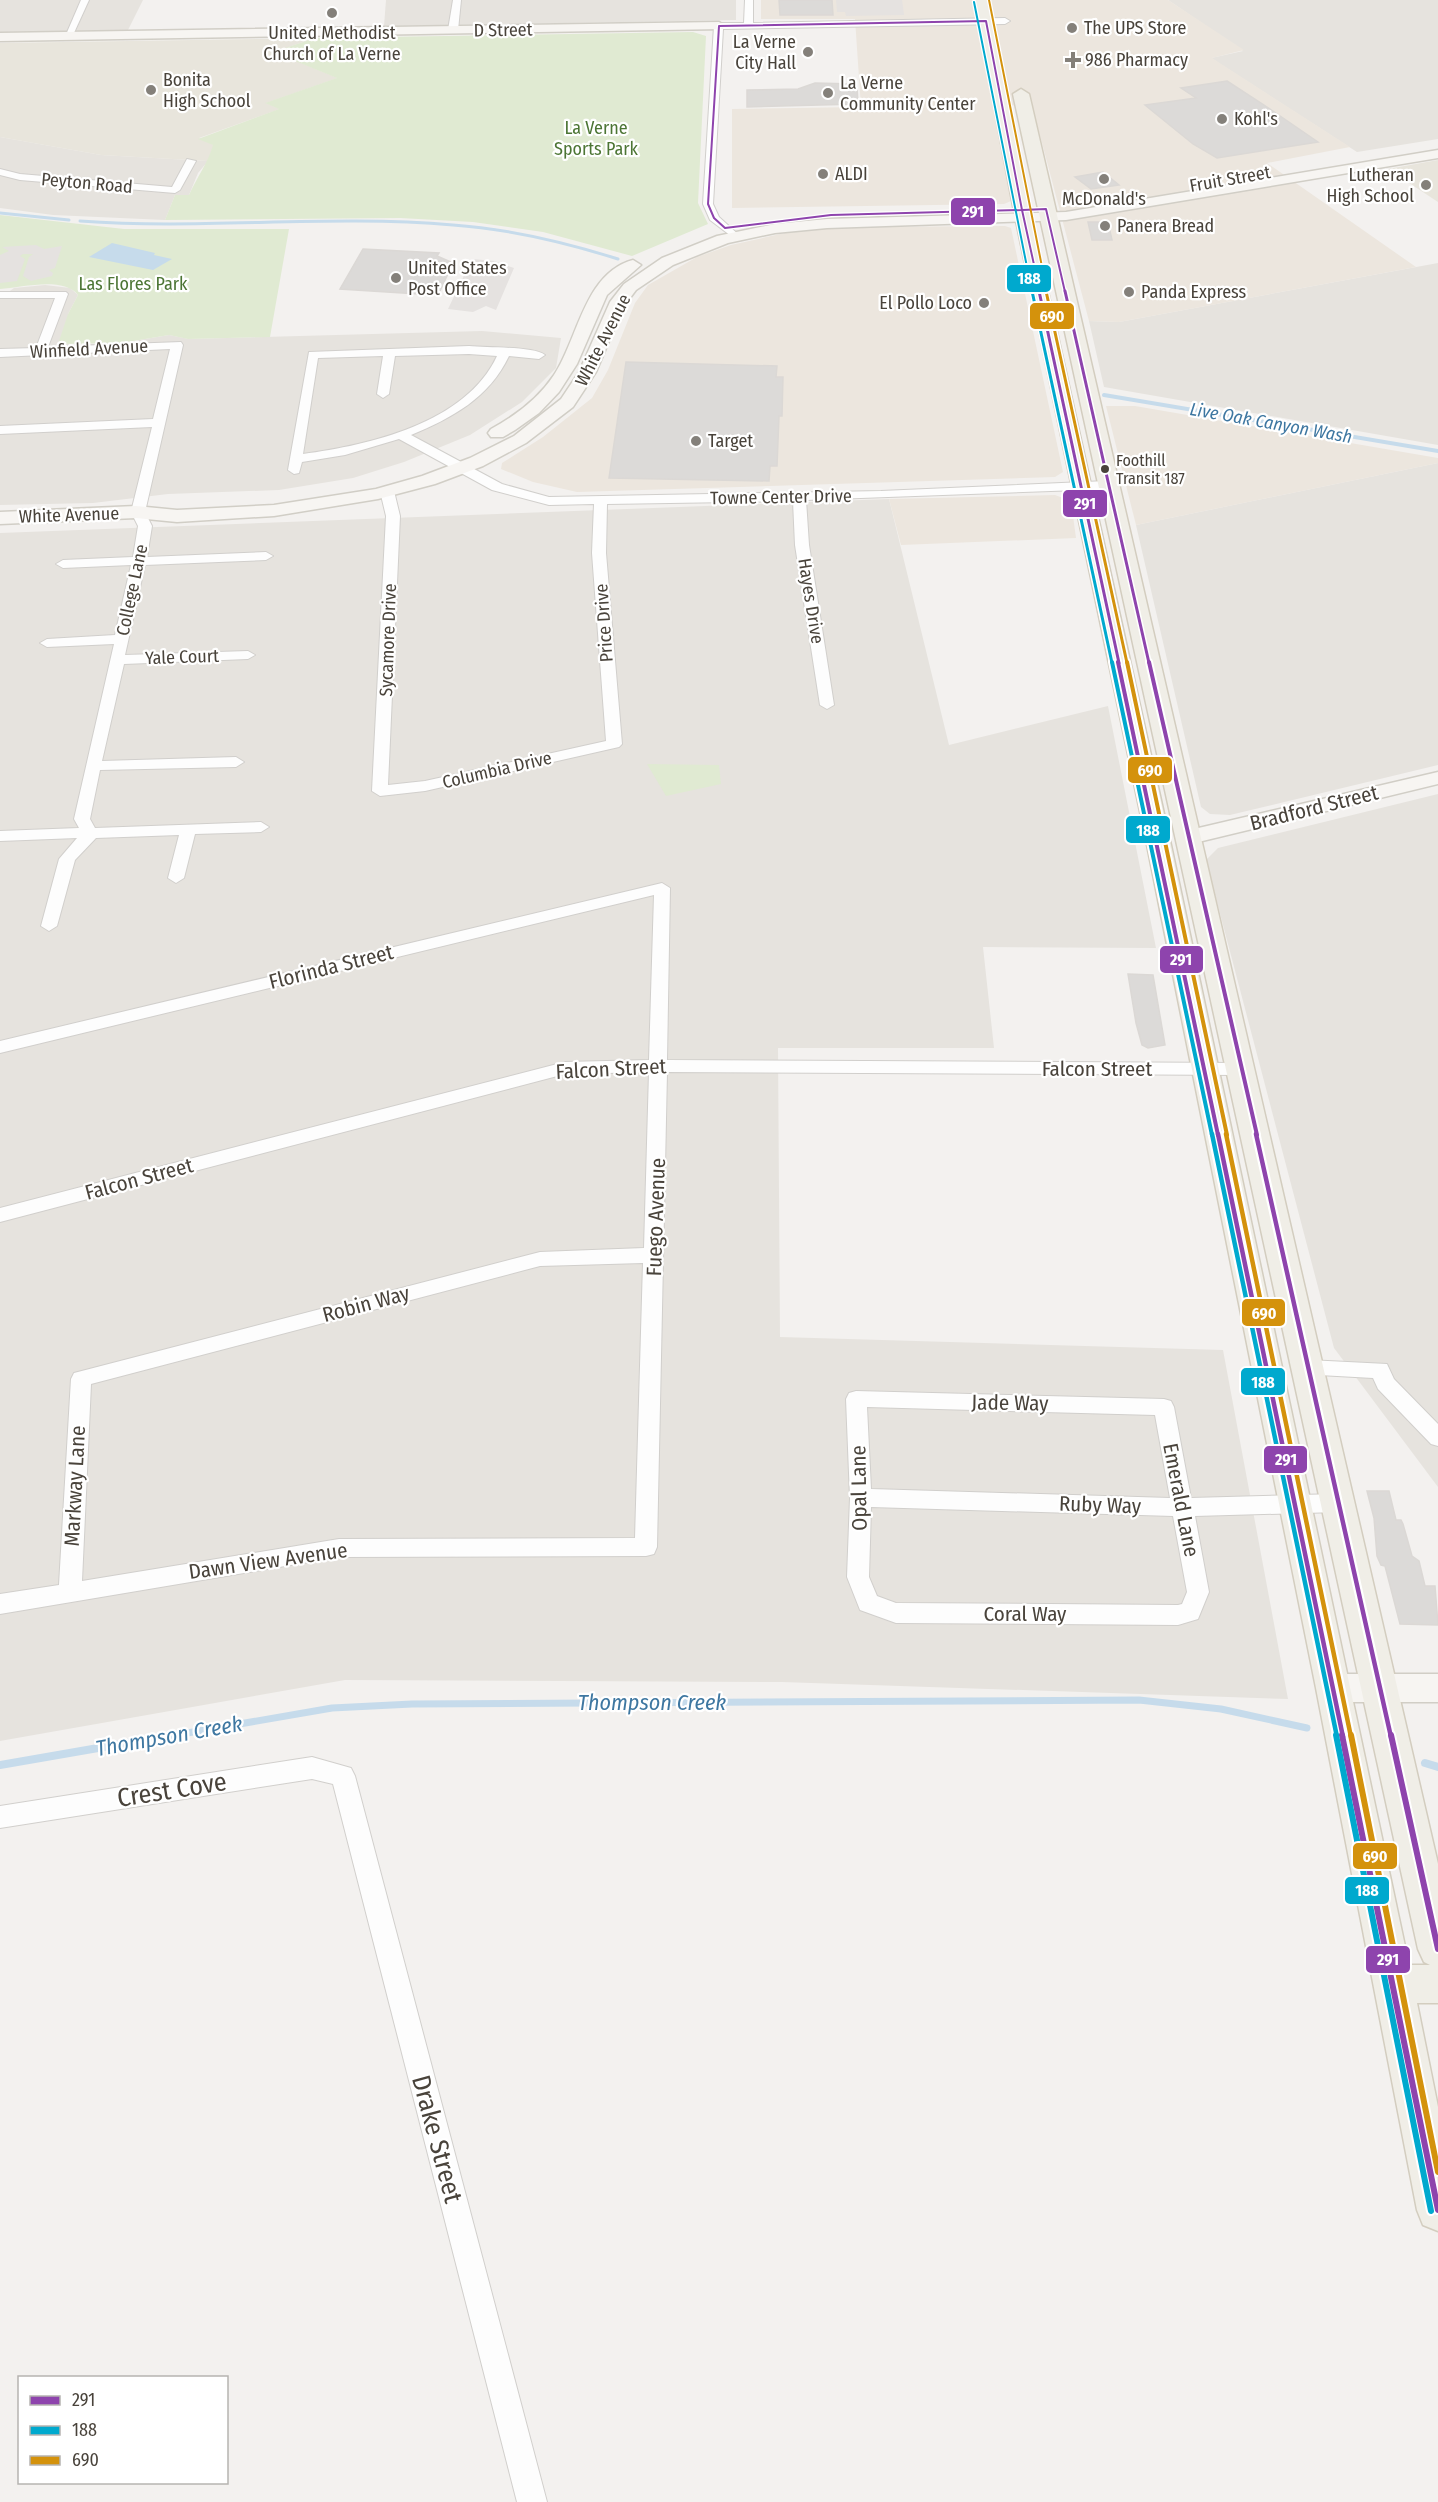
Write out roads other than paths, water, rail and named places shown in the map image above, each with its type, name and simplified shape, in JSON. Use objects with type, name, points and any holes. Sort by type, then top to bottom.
[{"type":"main road","points":[[981,0],[1022,215],[1159,845],[1296,1504],[1438,2210]]},
{"type":"main road","points":[[1000,0],[1107,485],[1190,837],[1438,1949]]},
{"type":"main road","name":"D Street","points":[[0,37],[719,26]]},
{"type":"main road","name":"Fruit Street","points":[[1047,213],[1438,145]]},
{"type":"main road","name":"Fruit Street","points":[[1047,213],[1438,154]]},
{"type":"main road","name":"White Avenue","points":[[138,512],[176,502],[258,498],[325,491],[388,476],[445,457],[506,429],[547,394],[564,373],[596,301],[617,276],[650,255],[730,232],[786,226],[827,222],[1047,213]]},
{"type":"main road","name":"White Avenue","points":[[0,518],[138,512],[175,516],[270,511],[334,502],[387,491],[462,466],[497,452],[538,427],[573,400],[596,355],[618,303],[634,283],[683,254],[730,232]]},
{"type":"main road","name":"Bradford Street","points":[[1190,837],[1438,778]]},
{"type":"main road","points":[[1334,1688],[1438,1688]]},
{"type":"main road","points":[[1393,1984],[1438,1984]]},
{"type":"street","points":[[68,35],[85,0]]},
{"type":"street","points":[[453,30],[456,0]]},
{"type":"street","points":[[748,26],[749,0]]},
{"type":"street","name":"D Street","points":[[719,26],[1005,21]]},
{"type":"street","points":[[719,26],[708,204],[714,219],[730,232]]},
{"type":"street","name":"Peyton Road","points":[[0,172],[20,177],[175,190],[191,161]]},
{"type":"street","points":[[0,295],[62,294],[40,352]]},
{"type":"street","name":"Winfield Avenue","points":[[0,353],[177,345]]},
{"type":"street","name":"College Lane","points":[[90,834],[82,819],[92,766],[140,561],[145,526],[138,512],[177,345]]},
{"type":"street","points":[[505,351],[492,378],[465,402],[401,435],[348,452],[295,464],[313,355],[505,351],[539,355]]},
{"type":"street","points":[[383,394],[390,352]]},
{"type":"street","points":[[0,430],[158,423]]},
{"type":"street","name":"Towne Center Drive","points":[[401,435],[497,487],[549,501],[936,493],[1107,485]]},
{"type":"street","name":"Sycamore Drive","points":[[380,791],[393,516],[387,491]]},
{"type":"street","name":"Hayes Drive","points":[[799,496],[801,545],[828,705]]},
{"type":"street","name":"Price Drive","points":[[601,501],[599,553],[614,744]]},
{"type":"street","points":[[63,564],[266,556]]},
{"type":"street","name":"Yale Court","points":[[46,643],[122,639]]},
{"type":"street","name":"Yale Court","points":[[116,660],[248,655]]},
{"type":"street","name":"Columbia Drive","points":[[380,791],[425,786],[614,744]]},
{"type":"street","points":[[92,766],[236,762]]},
{"type":"street","points":[[0,836],[188,832],[261,827]]},
{"type":"street","points":[[176,878],[188,832]]},
{"type":"street","points":[[49,926],[68,859],[90,834]]},
{"type":"street","name":"Florinda Street","points":[[0,1047],[662,888]]},
{"type":"street","name":"Fuego Avenue","points":[[646,1547],[660,1066],[662,888]]},
{"type":"street","name":"Falcon Street","points":[[0,1215],[565,1068],[660,1066],[1240,1069]]},
{"type":"street","name":"Robin Way","points":[[81,1379],[540,1259],[655,1255]]},
{"type":"street","points":[[1308,1368],[1380,1370],[1385,1383],[1438,1438]]},
{"type":"street","name":"Markway Lane","points":[[69,1592],[81,1379]]},
{"type":"street","name":"Jade Way","points":[[856,1399],[1164,1407]]},
{"type":"street","name":"Opal Lane","points":[[856,1399],[861,1498],[858,1577]]},
{"type":"street","name":"Emerald Lane","points":[[1164,1407],[1198,1592]]},
{"type":"street","name":"Ruby Way","points":[[861,1498],[1183,1507],[1338,1503]]},
{"type":"street","name":"Dawn View Avenue","points":[[0,1604],[339,1548],[646,1547]]},
{"type":"street","name":"Coral Way","points":[[858,1577],[868,1603],[896,1613],[1178,1615],[1190,1612],[1198,1592]]},
{"type":"street","name":"Crest Cove","points":[[0,1817],[312,1768],[343,1776]]},
{"type":"street","name":"Drake Street","points":[[343,1776],[532,2502]]},
{"type":"water","points":[[112,243],[172,259],[153,270],[89,257]]},
{"type":"waterway","points":[[0,213],[69,220]]},
{"type":"waterway","points":[[80,221],[173,224],[360,221],[453,225],[537,237],[618,259]]},
{"type":"waterway","name":"Live Oak Canyon Wash","points":[[1104,395],[1438,451]]},
{"type":"waterway","name":"Thompson Creek","points":[[164,1737],[332,1708],[412,1704],[1139,1700],[1221,1709],[1307,1728]]},
{"type":"waterway","name":"Thompson Creek","points":[[0,1765],[173,1735]]},
{"type":"waterway","name":"Thompson Creek","points":[[1425,1763],[1438,1767]]},
{"type":"place","name":"United Methodist Church of La Verne","points":[[332,13]]},
{"type":"place","name":"The UPS Store","points":[[1072,28]]},
{"type":"place","name":"La Verne City Hall","points":[[808,52]]},
{"type":"place","name":"986 Pharmacy","points":[[1073,60]]},
{"type":"place","name":"Bonita High School","points":[[151,90]]},
{"type":"place","name":"La Verne Community Center","points":[[828,93]]},
{"type":"place","name":"Kohl's","points":[[1222,119]]},
{"type":"place","name":"ALDI","points":[[823,174]]},
{"type":"place","name":"McDonald's","points":[[1104,179]]},
{"type":"place","name":"Lutheran High School","points":[[1426,185]]},
{"type":"place","name":"Panera Bread","points":[[1105,226]]},
{"type":"place","name":"United States Post Office","points":[[396,278]]},
{"type":"place","name":"Panda Express","points":[[1129,292]]},
{"type":"place","name":"El Pollo Loco","points":[[984,303]]},
{"type":"place","name":"Target","points":[[696,441]]},
{"type":"place","name":"Foothill Transit 187","points":[[1105,469]]},
{"type":"park label","name":"La Verne Sports Park","points":[[596,138]]},
{"type":"park label","name":"Las Flores Park","points":[[133,284]]}]
